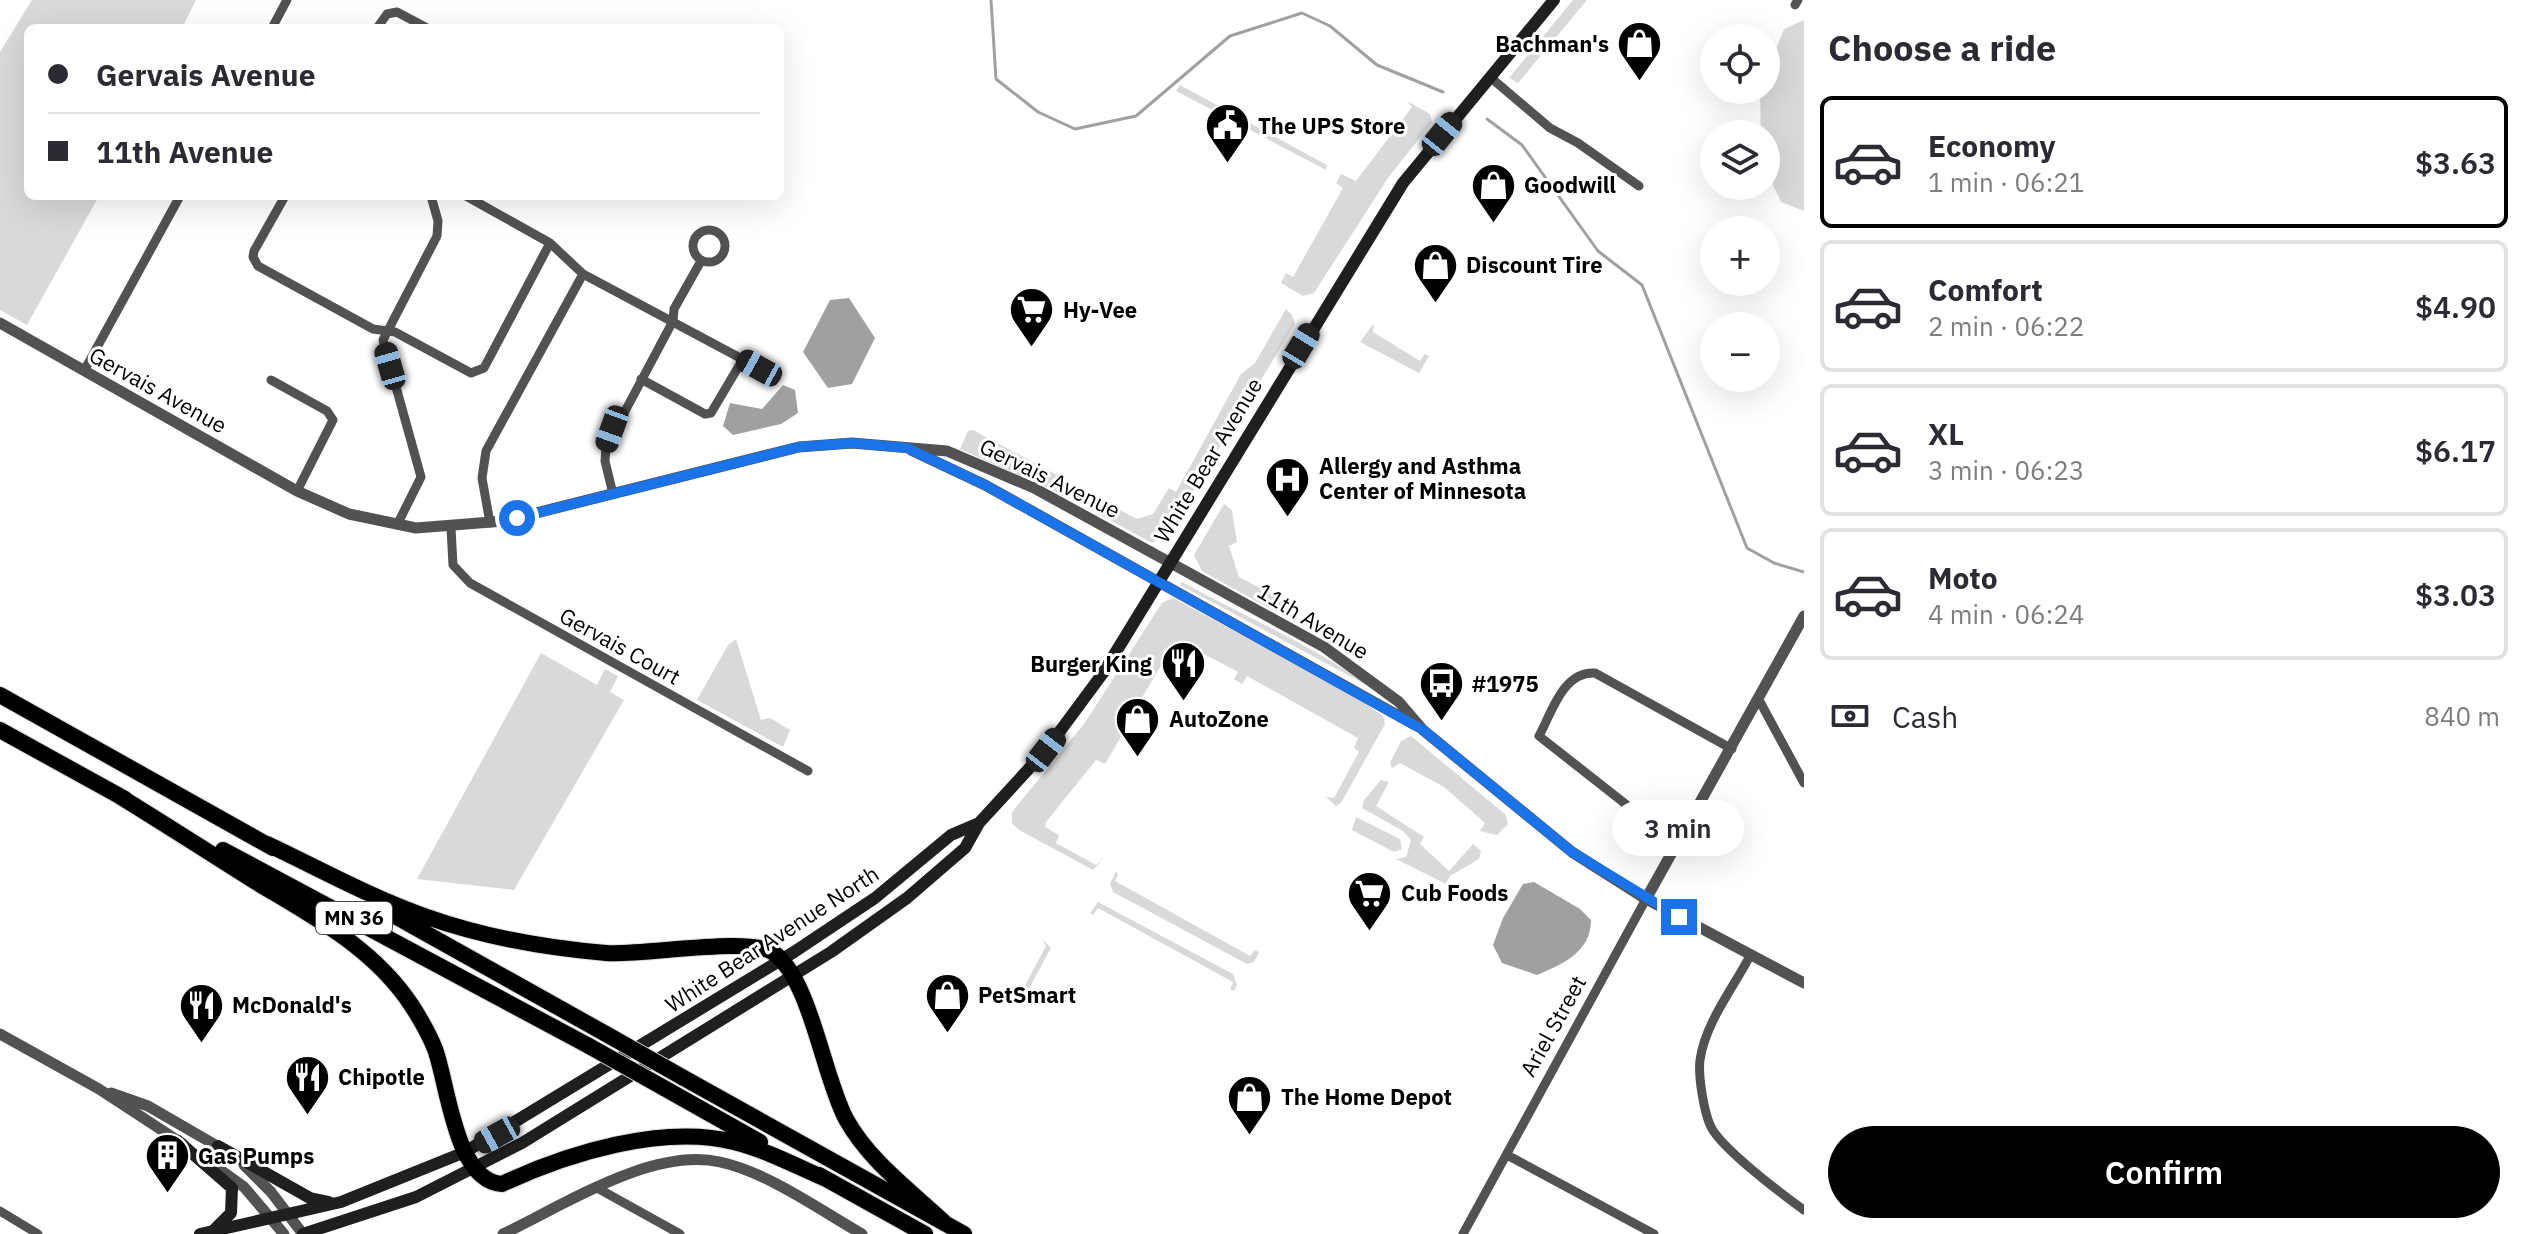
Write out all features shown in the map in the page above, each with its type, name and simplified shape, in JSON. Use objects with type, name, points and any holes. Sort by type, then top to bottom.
[{"type":"highway","name":"MN 36","points":[[0,695],[964,1234]]},
{"type":"highway","name":"MN 36","points":[[0,730],[589,1046],[925,1234]]},
{"type":"highway","points":[[116,794],[329,927],[385,971],[413,1007],[435,1049],[465,1152],[476,1169],[493,1183],[502,1184],[631,1140],[694,1135],[738,1143],[826,1179]]},
{"type":"highway","points":[[267,844],[426,917],[507,939],[632,955],[759,947],[780,961],[803,997],[830,1083],[848,1123],[873,1156],[946,1224]]},
{"type":"main road","name":"White Bear Avenue","points":[[979,823],[1065,725],[1158,581],[1388,204],[1554,0]]},
{"type":"main road","name":"White Bear Avenue North","points":[[205,1233],[341,1202],[465,1152],[780,961],[875,898],[951,835],[979,823]]},
{"type":"main road","name":"White Bear Avenue North","points":[[303,1234],[416,1197],[476,1169],[791,977],[923,885],[965,848],[979,823]]},
{"type":"main road","points":[[178,1141],[232,1188],[230,1216],[205,1233]]},
{"type":"main road","points":[[218,1146],[310,1198],[341,1202]]},
{"type":"main road","points":[[334,1234],[345,1222]]},
{"type":"street","points":[[274,24],[287,0]]},
{"type":"street","points":[[380,24],[387,14],[397,12],[420,24]]},
{"type":"street","points":[[1490,77],[1550,128],[1578,143],[1639,186]]},
{"type":"street","points":[[84,371],[178,200]]},
{"type":"street","points":[[283,200],[254,251],[254,262],[373,329],[395,332],[467,372],[481,372],[550,243]]},
{"type":"street","points":[[397,525],[421,477],[383,340],[437,236],[438,221],[432,200]]},
{"type":"street","points":[[473,200],[550,243],[583,274],[759,368]]},
{"type":"street","points":[[613,494],[605,461],[606,447],[701,261]]},
{"type":"street","points":[[490,523],[482,478],[486,451],[583,274]]},
{"type":"street","name":"Gervais Avenue","points":[[0,323],[297,491],[349,514],[397,525],[451,528],[490,523],[799,447],[852,443],[947,451],[990,468],[1169,562]]},
{"type":"street","points":[[641,379],[705,414],[711,413],[743,359]]},
{"type":"street","points":[[271,380],[327,411],[333,420],[297,491]]},
{"type":"street","name":"Gervais Avenue","points":[[907,448],[985,485],[1158,581]]},
{"type":"street","name":"Gervais Court","points":[[451,528],[453,565],[470,583],[808,771]]},
{"type":"street","name":"11th Avenue","points":[[1169,562],[1324,647],[1364,673],[1399,702],[1423,730]]},
{"type":"street","name":"11th Avenue","points":[[1158,581],[1423,730],[1572,852],[1646,899],[1804,983]]},
{"type":"street","name":"Ariel Street","points":[[1463,1234],[1803,619]]},
{"type":"street","points":[[1682,839],[1637,813],[1539,736],[1566,685],[1578,674],[1595,673],[1732,749]]},
{"type":"street","points":[[1759,700],[1804,783]]},
{"type":"street","points":[[1751,954],[1710,1028],[1699,1062],[1711,1128],[1804,1210]]},
{"type":"street","points":[[0,1034],[99,1089],[233,1178],[284,1234]]},
{"type":"street","points":[[99,1089],[148,1106],[218,1146],[257,1176],[303,1234]]},
{"type":"street","points":[[1507,1155],[1654,1234]]},
{"type":"street","points":[[503,1234],[663,1162],[721,1162],[805,1201],[862,1234]]},
{"type":"street","points":[[599,1189],[680,1234]]},
{"type":"street","points":[[0,1211],[38,1234]]},
{"type":"shaded area","points":[[32,0],[196,0],[184,24],[24,24],[24,200],[97,200],[27,325],[0,310],[0,52]]},
{"type":"shaded area","points":[[1573,0],[1587,0],[1518,83],[1509,78]]},
{"type":"shaded area","points":[[1804,20],[1804,211],[1780,200],[1780,120],[1761,120],[1760,104],[1780,104],[1780,39],[1784,29]]},
{"type":"shaded area","points":[[1180,85],[1327,165],[1326,170],[1176,91]]},
{"type":"shaded area","points":[[1407,101],[1430,114],[1432,122],[1388,178],[1314,293],[1303,296],[1281,283],[1286,273],[1293,277],[1343,188],[1336,183],[1341,174],[1356,181],[1412,107]]},
{"type":"shaded area","points":[[849,298],[875,338],[852,384],[828,388],[803,352],[830,300]]},
{"type":"shaded area","points":[[1286,309],[1295,324],[1168,532],[1152,543],[1084,506],[1086,500],[1094,496],[1137,519],[1153,514],[1169,488],[1176,492],[1241,374],[1255,363]]},
{"type":"shaded area","points":[[1374,323],[1373,332],[1420,361],[1425,354],[1429,356],[1419,373],[1360,342]]},
{"type":"shaded area","points":[[783,385],[795,390],[798,413],[781,424],[733,435],[723,426],[730,403],[762,409]]},
{"type":"shaded area","points":[[973,430],[1068,481],[1073,499],[960,449],[968,431]]},
{"type":"shaded area","points":[[1224,504],[1232,510],[1237,542],[1229,546],[1239,577],[1286,602],[1281,611],[1274,611],[1202,571],[1194,555]]},
{"type":"shaded area","points":[[1182,582],[1303,645],[1372,688],[1180,585]]},
{"type":"shaded area","points":[[1173,598],[1347,691],[1383,716],[1385,724],[1341,803],[1336,806],[1326,797],[1334,798],[1359,752],[1354,748],[1358,738],[1247,676],[1242,684],[1234,679],[1238,672],[1189,646],[1184,653],[1172,647],[1134,711],[1143,717],[1136,729],[1128,725],[1105,764],[1096,760],[1046,822],[1045,827],[1059,835],[1056,843],[1096,865],[1103,859],[1093,870],[1019,830],[1012,823],[1012,812],[1084,724],[1162,603]]},
{"type":"shaded area","points":[[736,639],[761,720],[770,718],[790,730],[783,747],[697,700],[728,645]]},
{"type":"shaded area","points":[[541,653],[597,685],[605,669],[618,676],[610,692],[624,700],[514,890],[417,879]]},
{"type":"shaded area","points":[[1411,736],[1506,815],[1508,824],[1497,835],[1480,831],[1485,823],[1444,787],[1400,763],[1392,768],[1390,763],[1401,741]]},
{"type":"shaded area","points":[[1381,780],[1389,782],[1376,806],[1424,837],[1420,844],[1449,871],[1473,844],[1481,851],[1479,859],[1450,876],[1446,884],[1396,859],[1406,857],[1411,840],[1403,831],[1362,808],[1364,800]]},
{"type":"shaded area","points":[[1356,817],[1400,839],[1402,849],[1394,852],[1352,830]]},
{"type":"shaded area","points":[[1116,871],[1115,881],[1250,956],[1255,950],[1259,952],[1254,962],[1247,964],[1113,892],[1110,884]]},
{"type":"shaded area","points":[[1534,882],[1580,909],[1591,920],[1590,931],[1581,949],[1566,961],[1537,975],[1502,963],[1493,945],[1503,918],[1523,884]]},
{"type":"shaded area","points":[[1098,902],[1233,974],[1237,985],[1234,991],[1230,989],[1233,982],[1098,908],[1093,915],[1090,913]]},
{"type":"shaded area","points":[[1042,939],[1051,948],[1025,996],[1011,994],[1020,995],[1046,946]]},
{"type":"waterway","points":[[991,0],[996,79],[1038,112],[1075,129],[1136,116],[1230,36],[1302,13],[1330,26],[1377,65],[1443,92]]},
{"type":"waterway","points":[[1487,119],[1522,145],[1598,251],[1642,285],[1747,548],[1774,563],[1804,572]]},
{"type":"place","name":"Bachman's","points":[[1640,83]]},
{"type":"place","name":"The UPS Store","points":[[1227,165]]},
{"type":"place","name":"Goodwill","points":[[1493,224]]},
{"type":"place","name":"Discount Tire","points":[[1435,304]]},
{"type":"place","name":"Hy-Vee","points":[[1032,349]]},
{"type":"place","name":"Allergy and Asthma Center of Minnesota","points":[[1288,518]]},
{"type":"place","name":"Burger King","points":[[1183,703]]},
{"type":"place","name":"#1975","points":[[1441,723]]},
{"type":"place","name":"AutoZone","points":[[1138,758]]},
{"type":"place","name":"Cub Foods","points":[[1370,932]]},
{"type":"place","name":"PetSmart","points":[[947,1034]]},
{"type":"place","name":"McDonald's","points":[[201,1044]]},
{"type":"place","name":"Chipotle","points":[[307,1116]]},
{"type":"place","name":"The Home Depot","points":[[1250,1136]]},
{"type":"place","name":"Gas Pumps","points":[[167,1195]]},
{"type":"route","points":[[517,518],[799,447],[852,443],[907,448],[985,485],[1382,705],[1423,730],[1600,872],[1679,917]]}]
